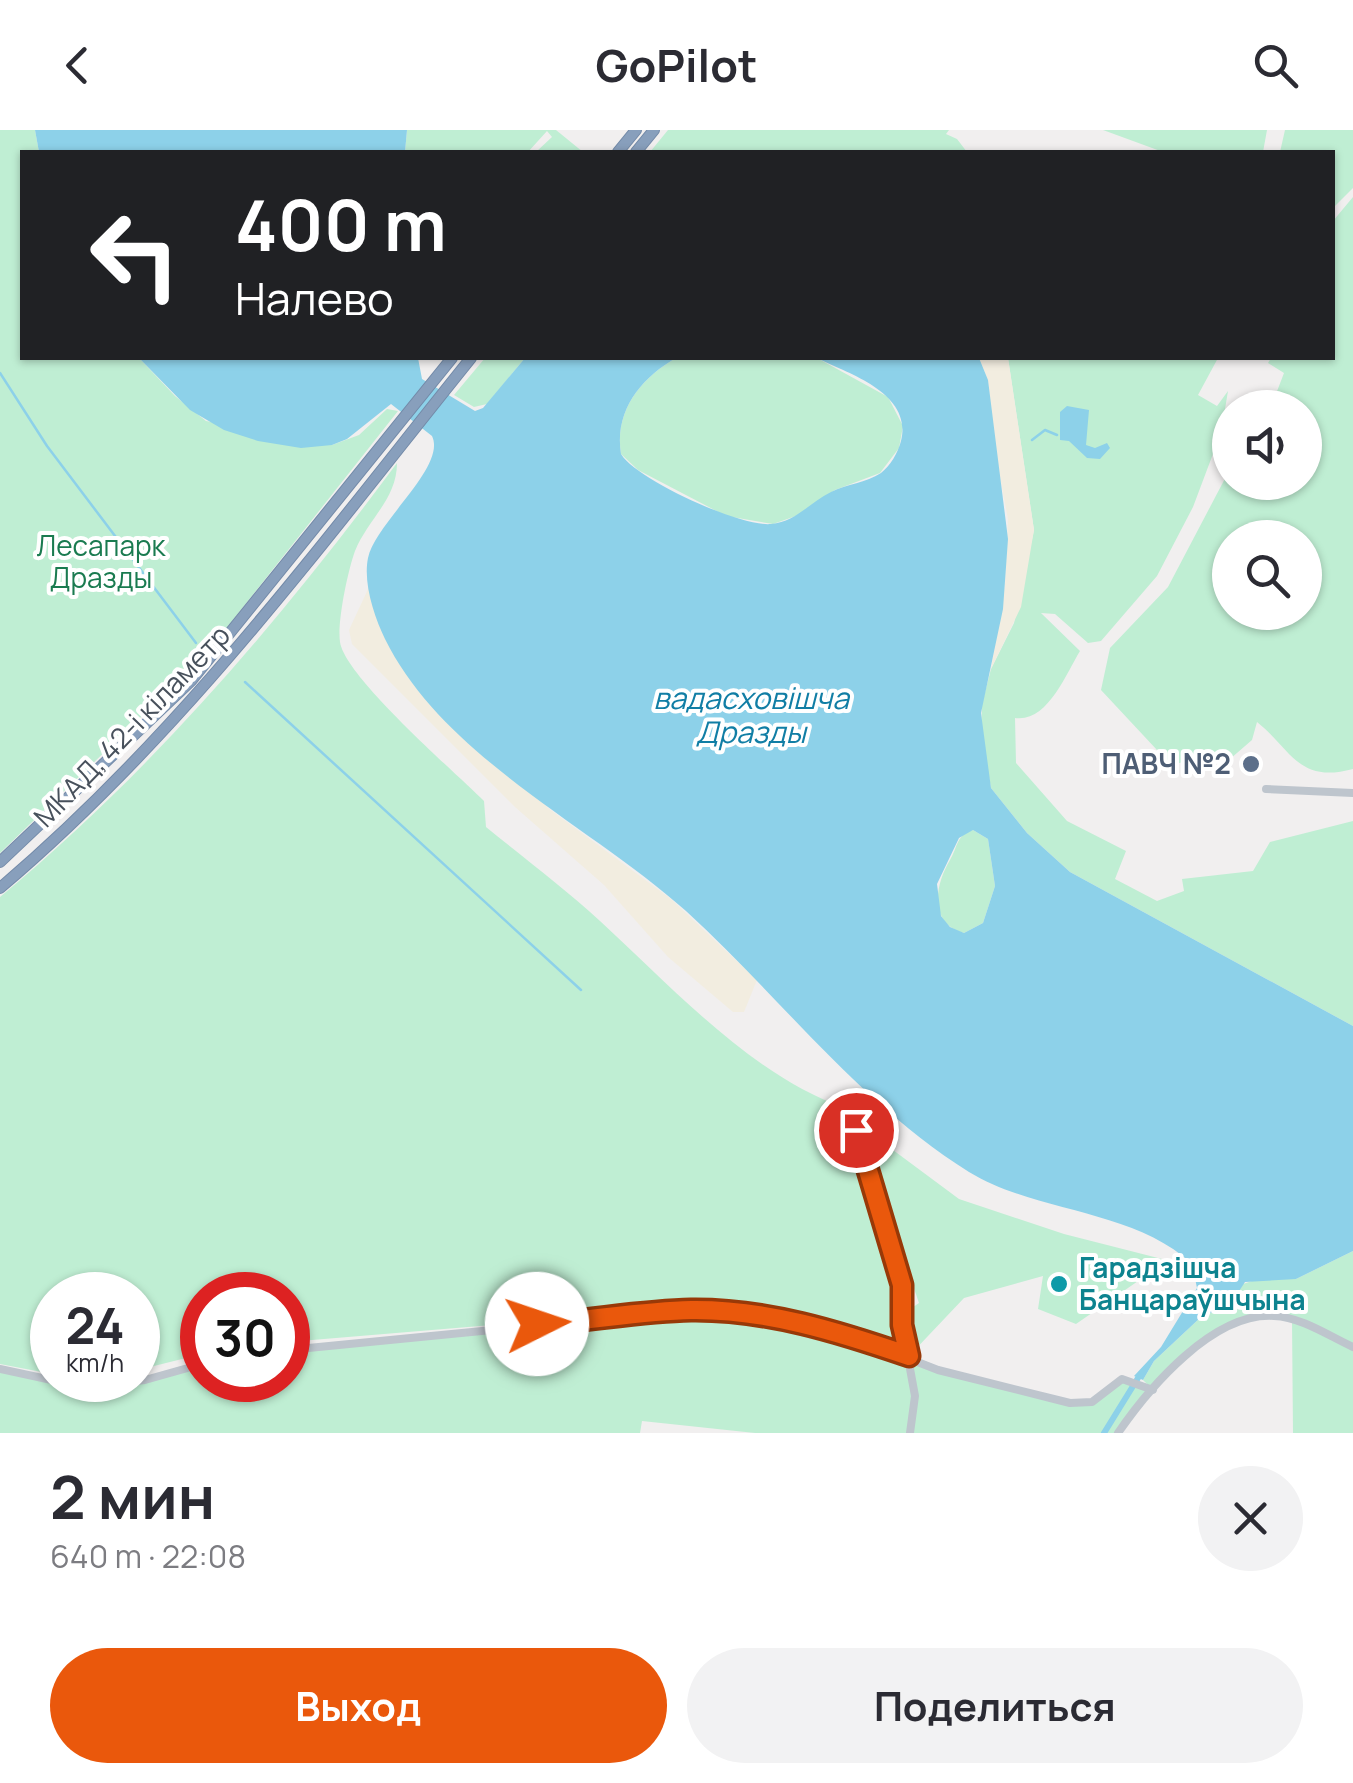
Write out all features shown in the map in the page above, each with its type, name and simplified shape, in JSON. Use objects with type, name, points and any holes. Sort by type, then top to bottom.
[{"type":"highway","points":[[620,150],[636,130]]},
{"type":"highway","points":[[638,150],[654,130]]},
{"type":"highway","name":"МКАД, 42-і кіламетр","points":[[0,888],[132,768],[252,634],[469,360]]},
{"type":"highway","name":"МКАД, 42-і кіламетр","points":[[0,862],[126,747],[238,625],[449,362]]},
{"type":"street","points":[[1266,788],[1353,792]]},
{"type":"street","points":[[856,1130],[902,1285],[902,1325],[915,1396],[910,1433]]},
{"type":"street","points":[[310,1348],[696,1310],[761,1316],[838,1332],[969,1378],[1082,1404],[1101,1396],[1116,1381],[1128,1379],[1150,1390]]},
{"type":"street","points":[[1118,1433],[1150,1390],[1189,1353],[1252,1318],[1278,1316],[1353,1347]]},
{"type":"street","points":[[0,1368],[84,1387],[144,1380],[180,1370]]},
{"type":"green space","name":"Лесапарк Дразды","points":[[0,130],[35,130],[39,150],[20,150],[20,360],[141,360],[206,421],[332,445],[359,435],[387,409],[398,411],[206,654],[0,853]]},
{"type":"green space","points":[[407,130],[556,130],[581,150],[538,150],[552,137],[547,131],[530,150],[405,150]]},
{"type":"green space","points":[[668,130],[949,130],[946,134],[957,139],[965,150],[652,150]]},
{"type":"green space","points":[[1103,130],[1267,130],[1263,150],[1158,150]]},
{"type":"green space","points":[[1285,130],[1353,130],[1353,188],[1335,206],[1335,150],[1280,150]]},
{"type":"green space","points":[[1353,197],[1353,769],[1320,772],[1307,768],[1257,722],[1252,740],[1230,759],[1208,756],[1171,765],[1101,690],[1110,648],[1168,587],[1214,500],[1322,500],[1322,390],[1278,390],[1284,373],[1268,363],[1270,360],[1335,360],[1335,219]]},
{"type":"green space","points":[[483,360],[523,360],[487,404],[474,407],[454,395]]},
{"type":"green space","points":[[673,360],[821,360],[888,397],[903,426],[899,448],[880,473],[835,490],[796,516],[773,524],[726,516],[638,470],[621,454],[626,410],[641,386]]},
{"type":"green space","points":[[1008,360],[1217,360],[1198,395],[1212,403],[1212,457],[1193,507],[1157,576],[1101,641],[1088,643],[1055,614],[1041,613],[1080,651],[1046,705],[1026,718],[1015,718],[1016,763],[1067,821],[1126,851],[1115,879],[1157,901],[1184,891],[1182,879],[1253,871],[1270,842],[1353,821],[1353,1026],[1070,872],[1027,833],[991,788],[981,734],[982,704],[991,669],[1014,623],[1034,530]]},
{"type":"green space","points":[[397,463],[392,487],[355,551],[349,570],[339,633],[346,658],[380,700],[484,801],[486,827],[586,909],[745,1052],[777,1074],[845,1108],[903,1314],[919,1303],[873,1195],[862,1150],[862,1127],[959,1199],[1064,1234],[1162,1259],[1173,1270],[1168,1278],[1141,1279],[1076,1324],[1038,1309],[1043,1276],[964,1298],[910,1355],[969,1379],[1085,1403],[1121,1381],[1151,1388],[1143,1380],[1154,1361],[1201,1317],[1230,1305],[1240,1285],[1261,1278],[1296,1279],[1353,1251],[1353,1433],[1293,1433],[1292,1320],[1265,1316],[1240,1321],[1193,1351],[1118,1433],[755,1433],[642,1421],[640,1433],[0,1433],[0,1369],[30,1377],[30,1402],[160,1402],[160,1374],[180,1369],[180,1402],[310,1402],[310,1348],[636,1313],[310,1340],[310,1272],[180,1272],[180,1360],[160,1364],[160,1272],[30,1272],[30,1370],[0,1364],[0,897],[56,849],[162,746],[260,637]]},
{"type":"green space","points":[[973,830],[988,839],[995,886],[983,923],[964,933],[945,921],[938,891],[958,842]]},
{"type":"sand","points":[[980,360],[1008,360],[1034,530],[1021,607],[991,669],[1005,585],[1008,519],[994,446],[988,380]]},
{"type":"sand","points":[[369,587],[378,623],[548,808],[671,899],[757,980],[744,1012],[733,1012],[668,957],[604,885],[515,807],[352,644],[349,630]]},
{"type":"water","points":[[35,130],[407,130],[405,150],[39,150]]},
{"type":"water","name":"вадасховішча Дразды","points":[[141,360],[418,360],[422,379],[475,411],[483,408],[523,360],[673,360],[652,375],[633,397],[622,424],[621,454],[647,476],[690,500],[737,518],[771,524],[795,516],[831,492],[881,473],[901,441],[902,424],[888,398],[861,379],[821,360],[980,360],[988,380],[1008,539],[1003,609],[981,713],[991,788],[1027,833],[1070,872],[1353,1026],[1353,1251],[1296,1279],[1245,1282],[1230,1305],[1201,1317],[1154,1361],[1143,1380],[1134,1376],[1161,1347],[1197,1288],[1192,1264],[1142,1232],[995,1185],[929,1145],[856,1082],[686,911],[481,755],[443,720],[411,681],[377,620],[367,568],[373,544],[429,463],[434,449],[432,436],[391,404],[347,439],[332,445],[301,448],[224,430],[190,410]],"holes":[[[973,830],[988,839],[995,886],[983,923],[964,933],[950,927],[941,916],[937,884],[959,838]]]},
{"type":"water","points":[[1067,406],[1089,410],[1086,445],[1095,448],[1107,443],[1110,448],[1100,459],[1087,458],[1069,441],[1060,440],[1060,412]]},
{"type":"waterway","points":[[0,373],[47,446],[196,643]]},
{"type":"waterway","points":[[1032,440],[1045,430],[1057,435]]},
{"type":"waterway","points":[[245,682],[581,990]]},
{"type":"waterway","points":[[1104,1433],[1138,1378]]},
{"type":"place","name":"ПАВЧ №2","points":[[1251,764]]},
{"type":"place","name":"Гарадзішча Банцараўшчына","points":[[1059,1284]]},
{"type":"route","points":[[537,1324],[696,1310],[761,1316],[838,1332],[909,1356],[902,1325],[904,1293],[856,1130]]}]
